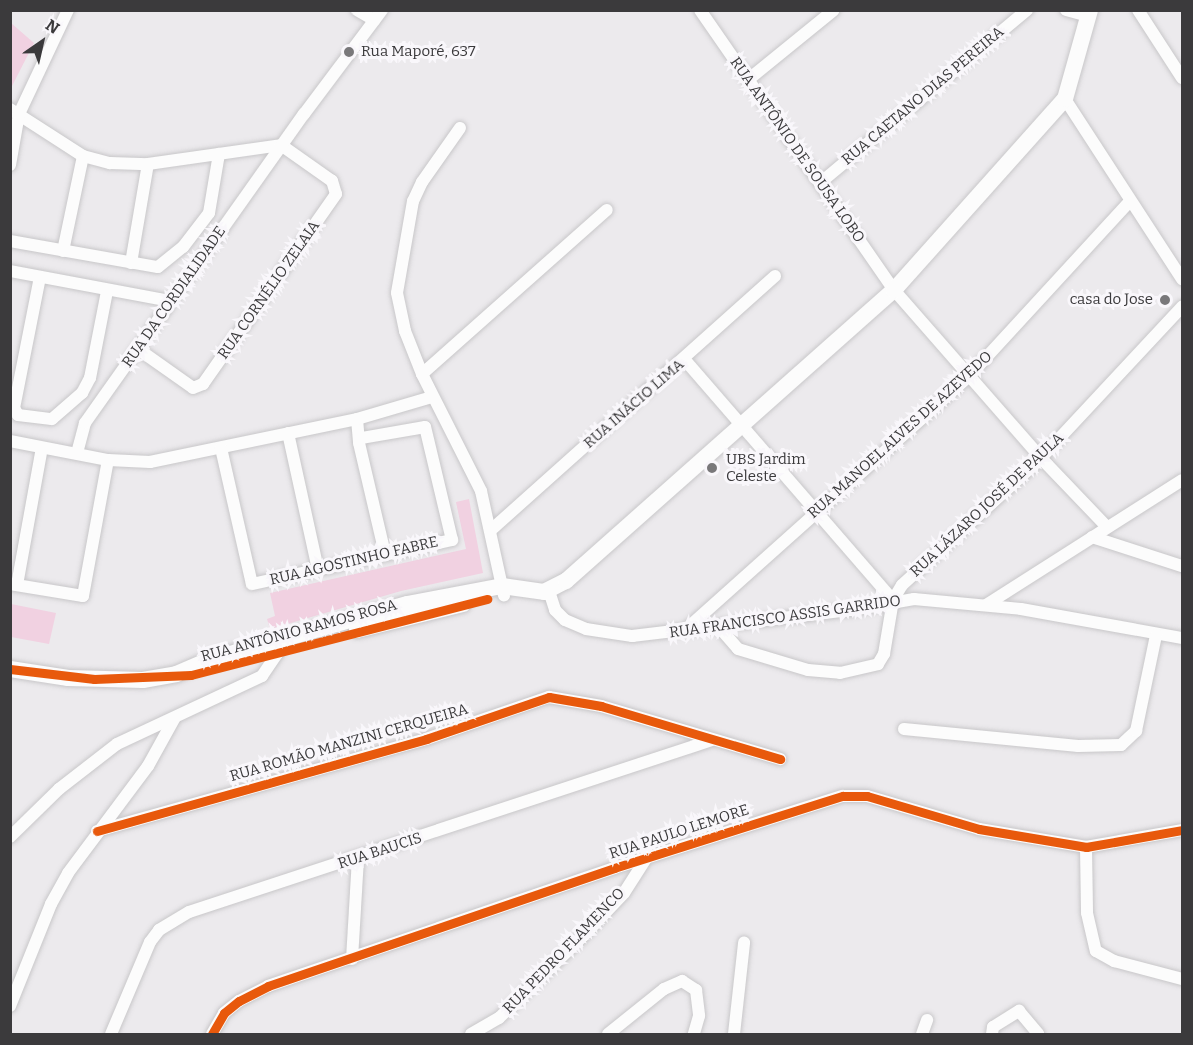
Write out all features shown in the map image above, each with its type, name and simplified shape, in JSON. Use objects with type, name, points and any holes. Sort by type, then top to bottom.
[{"type":"main road","points":[[546,591],[578,572],[894,290],[1065,99],[1090,13]]},
{"type":"main road","name":"RUA ANTÔNIO RAMOS ROSA","points":[[10,669],[94,679],[143,680],[176,674],[209,660],[275,649],[508,591],[546,591]]},
{"type":"street","points":[[10,165],[15,111],[68,10]]},
{"type":"street","points":[[357,10],[378,15]]},
{"type":"street","name":"RUA ANTÔNIO DE SOUSA LOBO","points":[[700,10],[894,290],[971,374],[1041,458],[1107,526]]},
{"type":"street","points":[[748,79],[834,10]]},
{"type":"street","name":"RUA CAETANO DIAS PEREIRA","points":[[820,183],[1027,10]]},
{"type":"street","points":[[1066,10],[1090,13]]},
{"type":"street","points":[[1138,10],[1182,78]]},
{"type":"street","name":"RUA DA CORDIALIDADE","points":[[77,453],[85,423],[282,145],[378,15]]},
{"type":"street","points":[[1065,99],[1182,279]]},
{"type":"street","points":[[15,111],[83,156],[116,164],[148,164],[282,145]]},
{"type":"street","points":[[460,128],[422,182],[413,201],[399,272],[400,312],[432,397],[482,491],[508,591]]},
{"type":"street","name":"RUA CORNÉLIO ZELAIA","points":[[138,348],[193,388],[203,384],[336,194],[332,181],[282,145]]},
{"type":"street","points":[[10,241],[131,263],[161,266],[201,226],[213,200],[219,154]]},
{"type":"street","points":[[63,250],[83,156]]},
{"type":"street","points":[[131,263],[148,164]]},
{"type":"street","name":"RUA MANOEL ALVES DE AZEVEDO","points":[[684,632],[817,510],[971,374],[1130,201]]},
{"type":"street","points":[[422,374],[606,210]]},
{"type":"street","points":[[10,271],[170,301]]},
{"type":"street","name":"RUA INÁCIO LIMA","points":[[491,530],[685,360],[775,276]]},
{"type":"street","points":[[40,277],[14,408],[18,415],[52,419],[82,393],[90,378],[107,291]]},
{"type":"street","name":"RUA LÁZARO JOSÉ DE PAULA","points":[[893,600],[907,578],[1041,458],[1182,307]]},
{"type":"street","points":[[685,360],[893,600],[884,654],[872,668],[840,673],[808,670],[738,649],[719,627]]},
{"type":"street","points":[[10,441],[108,460],[150,462],[357,419],[432,397]]},
{"type":"street","points":[[357,419],[361,438],[359,443],[385,554]]},
{"type":"street","name":"RUA AGOSTINHO FABRE","points":[[221,448],[252,584],[452,540],[425,427],[361,438]]},
{"type":"street","points":[[288,433],[318,570]]},
{"type":"street","points":[[42,448],[14,585],[83,596],[108,460]]},
{"type":"street","points":[[986,605],[1182,480]]},
{"type":"street","points":[[1092,537],[1182,566]]},
{"type":"street","name":"RUA FRANCISCO ASSIS GARRIDO","points":[[546,591],[558,615],[586,629],[632,636],[684,632],[851,610],[893,600],[986,605],[1182,638]]},
{"type":"street","points":[[904,729],[1078,746],[1121,744],[1136,731],[1156,635]]},
{"type":"street","points":[[10,837],[59,789],[117,744],[262,676],[275,649]]},
{"type":"street","name":"RUA ROMÃO MANZINI CERQUEIRA","points":[[98,831],[426,739],[549,697],[601,706],[780,759]]},
{"type":"street","points":[[10,1006],[51,904],[98,831],[148,766],[174,719]]},
{"type":"street","name":"RUA BAUCIS","points":[[111,1035],[150,942],[169,922],[189,912],[712,740]]},
{"type":"street","name":"RUA PAULO LEMORE","points":[[212,1035],[224,1013],[239,1001],[268,986],[647,857],[843,796],[867,796],[979,829],[1086,847],[1182,830]]},
{"type":"street","points":[[1086,847],[1087,913],[1096,951],[1114,961],[1182,979]]},
{"type":"street","name":"RUA PEDRO FLAMENCO","points":[[471,1035],[499,1018],[583,936],[624,893],[647,857]]},
{"type":"street","points":[[352,959],[358,858]]},
{"type":"street","points":[[734,1035],[744,943]]},
{"type":"street","points":[[608,1035],[664,989],[682,981],[696,990],[699,1016],[694,1035]]},
{"type":"street","points":[[992,1035],[993,1027],[1021,1011],[1038,1035]]},
{"type":"street","points":[[922,1035],[927,1020]]},
{"type":"shaded area","points":[[11,23],[34,43],[11,88]]},
{"type":"shaded area","points":[[469,499],[483,573],[401,591],[270,629],[267,619],[275,616],[270,593],[466,549],[456,502]]},
{"type":"shaded area","points":[[11,604],[56,613],[49,644],[11,637]]},
{"type":"cycle path","points":[[10,669],[94,679],[191,675],[487,599]]},
{"type":"cycle path","points":[[97,831],[426,739],[549,697],[601,706],[780,759]]},
{"type":"cycle path","points":[[212,1034],[224,1013],[239,1001],[268,986],[614,868],[843,796],[867,796],[979,829],[1086,847],[1182,830]]},
{"type":"place","name":"Rua Maporé, 637","points":[[349,52]]},
{"type":"place","name":"casa do Jose","points":[[1165,300]]},
{"type":"place","name":"UBS Jardim Celeste","points":[[712,468]]}]
